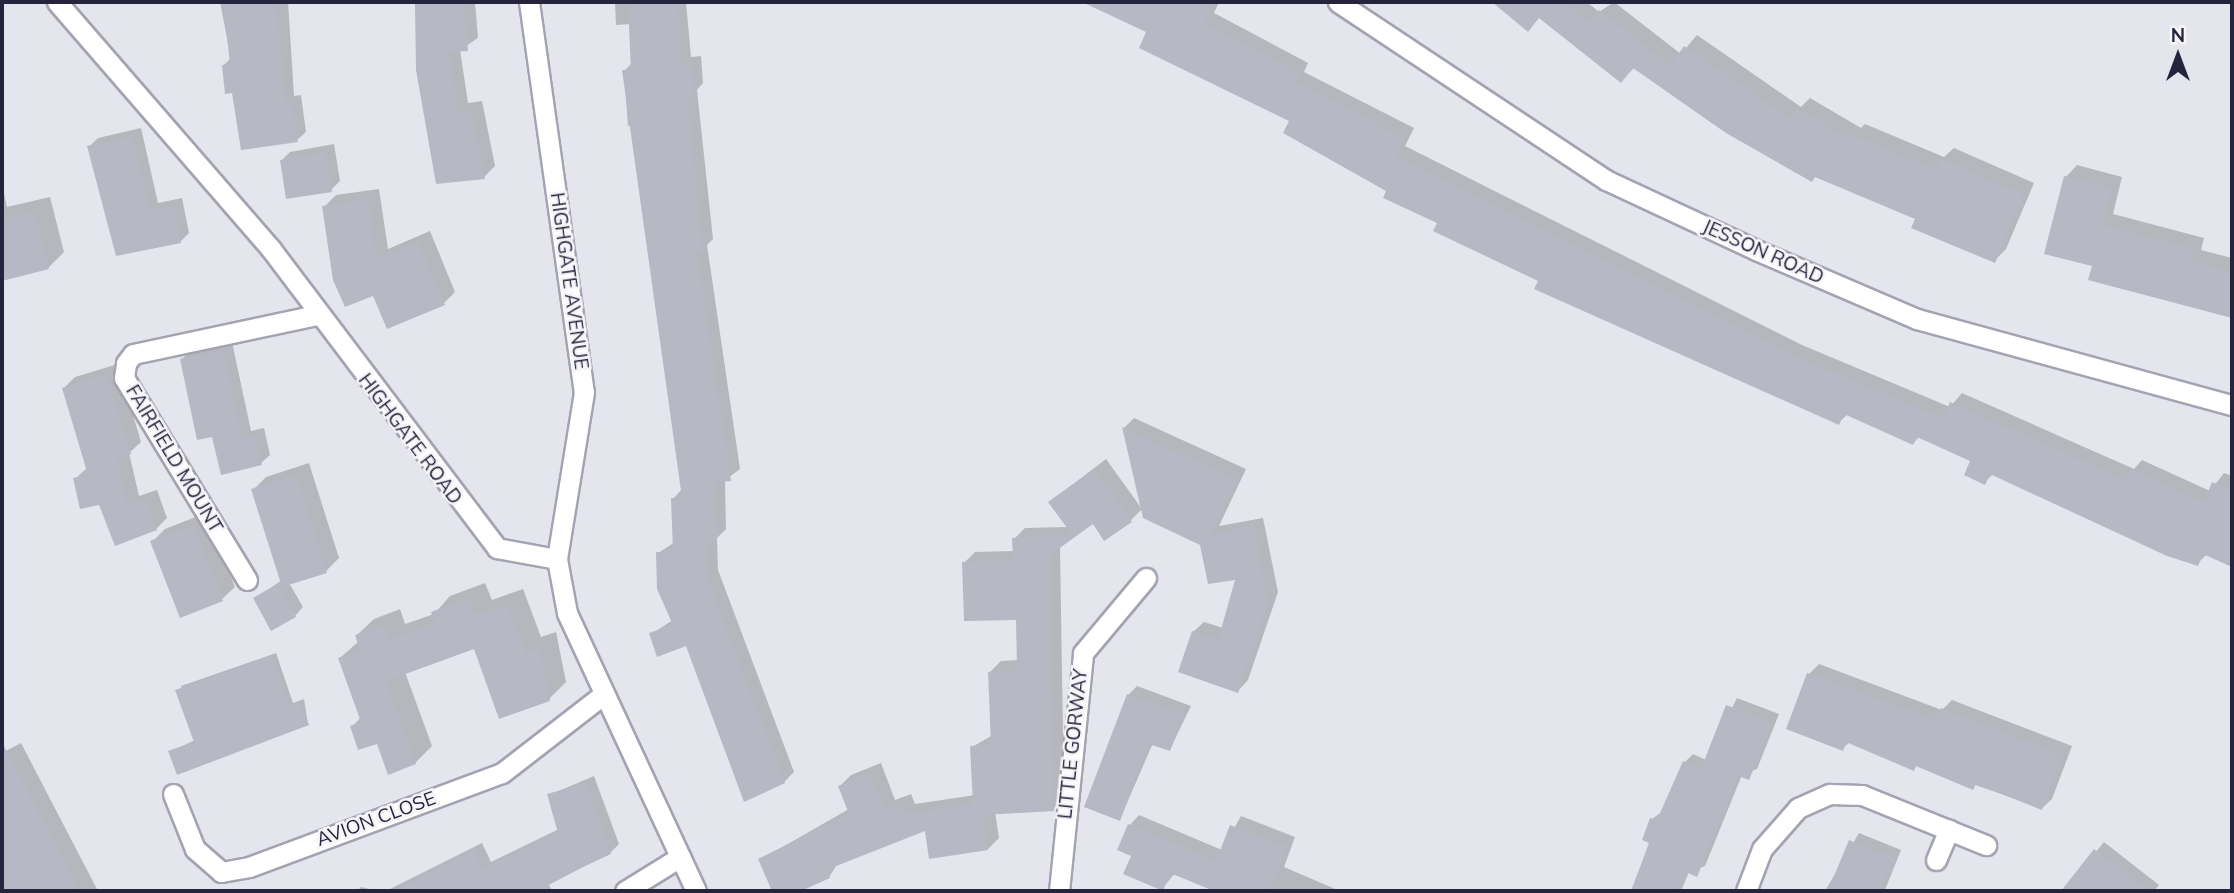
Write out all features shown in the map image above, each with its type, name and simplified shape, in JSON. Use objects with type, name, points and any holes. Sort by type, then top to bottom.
[{"type":"street","name":"HIGHGATE ROAD","points":[[57,2],[271,249],[316,315],[497,548],[557,559]]},
{"type":"street","name":"HIGHGATE AVENUE","points":[[529,2],[584,392],[557,559]]},
{"type":"street","name":"JESSON ROAD","points":[[1338,2],[1606,180],[1756,250],[1917,319],[2232,405]]},
{"type":"street","name":"FAIRFIELD MOUNT","points":[[247,580],[124,378],[127,363],[133,354],[316,315]]},
{"type":"street","points":[[557,559],[567,614],[600,697],[696,891]]},
{"type":"street","name":"LITTLE GORWAY","points":[[1059,891],[1083,653],[1146,578]]},
{"type":"street","name":"AVION CLOSE","points":[[173,794],[195,849],[221,872],[249,867],[502,773],[600,697]]},
{"type":"street","points":[[1746,891],[1762,849],[1798,808],[1830,794],[1862,795],[1986,845]]},
{"type":"street","points":[[1936,860],[1949,830]]},
{"type":"street","points":[[625,891],[680,857]]},
{"type":"building","points":[[223,2],[276,2],[286,104],[292,103],[298,142],[241,150],[232,93],[225,94],[222,65],[230,64]]},
{"type":"building","points":[[415,2],[464,2],[468,51],[449,52],[458,113],[471,111],[485,179],[436,184],[416,70]]},
{"type":"building","points":[[678,2],[681,66],[692,65],[694,95],[687,96],[703,251],[697,252],[731,481],[715,483],[717,540],[707,541],[708,581],[785,783],[744,802],[686,646],[657,657],[649,633],[673,625],[657,589],[656,552],[673,552],[671,498],[682,498],[622,70],[631,70],[628,5]]},
{"type":"building","points":[[1082,2],[1198,2],[1212,8],[1205,23],[1299,74],[1295,82],[1405,139],[1396,157],[1791,355],[1943,418],[1950,402],[2126,480],[2131,469],[2204,502],[2212,482],[2232,490],[2232,567],[2203,554],[2198,566],[2167,556],[1990,474],[1985,485],[1964,475],[1970,461],[1917,437],[1913,445],[1844,414],[1839,425],[1534,289],[1538,281],[1433,231],[1437,223],[1383,198],[1386,191],[1283,133],[1289,121],[1139,48],[1146,32]]},
{"type":"building","points":[[1492,2],[1562,2],[1588,23],[1599,10],[1670,66],[1684,46],[1790,119],[1797,109],[1850,139],[1852,135],[1936,170],[1940,159],[2024,195],[1995,263],[1911,228],[1915,219],[1815,177],[1812,182],[1726,133],[1633,68],[1621,83],[1539,18],[1528,32]]},
{"type":"building","points":[[132,136],[150,210],[174,206],[181,243],[116,256],[87,146]]},
{"type":"building","points":[[325,152],[332,192],[286,199],[280,160]]},
{"type":"building","points":[[2064,176],[2112,188],[2102,225],[2194,249],[2191,261],[2232,272],[2232,318],[2088,280],[2092,266],[2044,254]]},
{"type":"building","points":[[368,199],[376,259],[418,242],[445,305],[387,329],[373,296],[345,307],[333,280],[322,206]]},
{"type":"building","points":[[35,212],[49,269],[2,281],[2,219]]},
{"type":"building","points":[[223,350],[242,439],[255,436],[262,465],[221,475],[212,437],[197,440],[180,359]]},
{"type":"building","points":[[107,374],[131,454],[117,459],[128,506],[146,499],[157,530],[115,546],[99,505],[80,509],[73,478],[88,475],[62,388]]},
{"type":"building","points":[[1122,427],[1236,480],[1211,535],[1254,524],[1268,604],[1238,693],[1178,672],[1192,631],[1218,640],[1235,580],[1208,584],[1200,545],[1143,518]]},
{"type":"building","points":[[1094,469],[1132,522],[1104,541],[1093,524],[1050,555],[1054,811],[983,815],[988,850],[929,859],[925,831],[826,870],[830,878],[801,891],[772,891],[758,859],[849,814],[838,786],[870,773],[884,810],[900,804],[904,814],[973,804],[970,746],[991,745],[988,672],[1017,670],[1016,620],[964,621],[962,562],[1013,561],[1012,538],[1073,536],[1048,502]]},
{"type":"building","points":[[296,475],[327,573],[282,587],[251,489]]},
{"type":"building","points":[[193,525],[223,601],[180,618],[150,541]]},
{"type":"building","points":[[277,584],[296,617],[271,631],[253,598]]},
{"type":"building","points":[[469,598],[475,615],[507,604],[525,653],[540,647],[550,701],[499,719],[474,649],[386,681],[416,764],[388,775],[377,744],[358,750],[350,726],[361,722],[338,658],[360,650],[355,635],[383,625],[389,640],[435,623],[431,612]]},
{"type":"building","points":[[272,656],[290,706],[300,702],[309,725],[177,775],[168,751],[194,742],[175,690]]},
{"type":"building","points":[[1807,673],[1936,720],[1941,708],[2064,756],[2042,810],[1976,784],[1973,790],[1916,766],[1914,771],[1846,742],[1843,751],[1786,729]]},
{"type":"building","points":[[1127,694],[1184,715],[1170,751],[1149,744],[1120,821],[1084,807]]},
{"type":"building","points":[[1726,705],[1772,723],[1749,780],[1738,776],[1697,877],[1686,872],[1678,891],[1631,891],[1649,843],[1642,840],[1650,818],[1657,820],[1683,761],[1701,769]]},
{"type":"building","points":[[2,742],[66,865],[79,891],[2,891]]},
{"type":"building","points":[[586,783],[611,854],[548,883],[552,891],[394,891],[474,850],[482,869],[558,833],[547,794]]},
{"type":"building","points":[[1128,824],[1216,861],[1230,825],[1287,847],[1270,891],[1214,891],[1170,873],[1163,891],[1123,874],[1131,856],[1117,850]]},
{"type":"building","points":[[1849,840],[1894,858],[1880,891],[1828,891]]},
{"type":"building","points":[[2094,849],[2148,891],[2061,891]]}]
